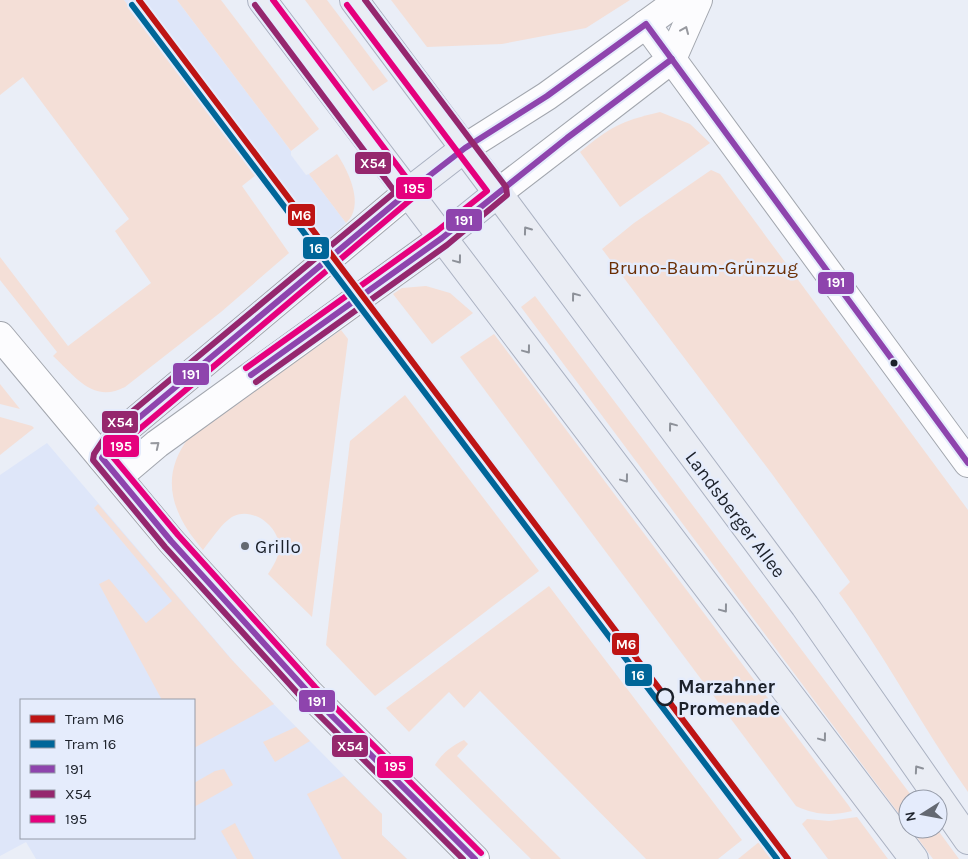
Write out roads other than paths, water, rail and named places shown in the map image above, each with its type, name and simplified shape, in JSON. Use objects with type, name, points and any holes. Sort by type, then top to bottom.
[{"type":"main road","points":[[262,0],[914,859]]},
{"type":"main road","name":"Landsberger Allee","points":[[354,0],[805,606],[968,840]]},
{"type":"main road","points":[[407,193],[466,148]]},
{"type":"main road","points":[[442,238],[498,192]]},
{"type":"street","points":[[466,148],[547,96],[676,0]]},
{"type":"street","points":[[498,192],[672,59],[698,0]]},
{"type":"street","points":[[646,24],[968,463]]},
{"type":"street","points":[[110,467],[116,437],[407,193]]},
{"type":"street","points":[[110,467],[157,444],[442,238]]},
{"type":"street","points":[[0,336],[171,541],[309,693],[475,859]]},
{"type":"tram line","name":"M6","points":[[139,0],[788,859]]},
{"type":"tram line","name":"16","points":[[132,5],[777,859]]},
{"type":"place","name":"Grillo","points":[[245,546]]},
{"type":"place","name":"Marzahner Promenade","points":[[665,697]]},
{"type":"park label","name":"Bruno-Baum-Grünzug","points":[[703,267]]}]
